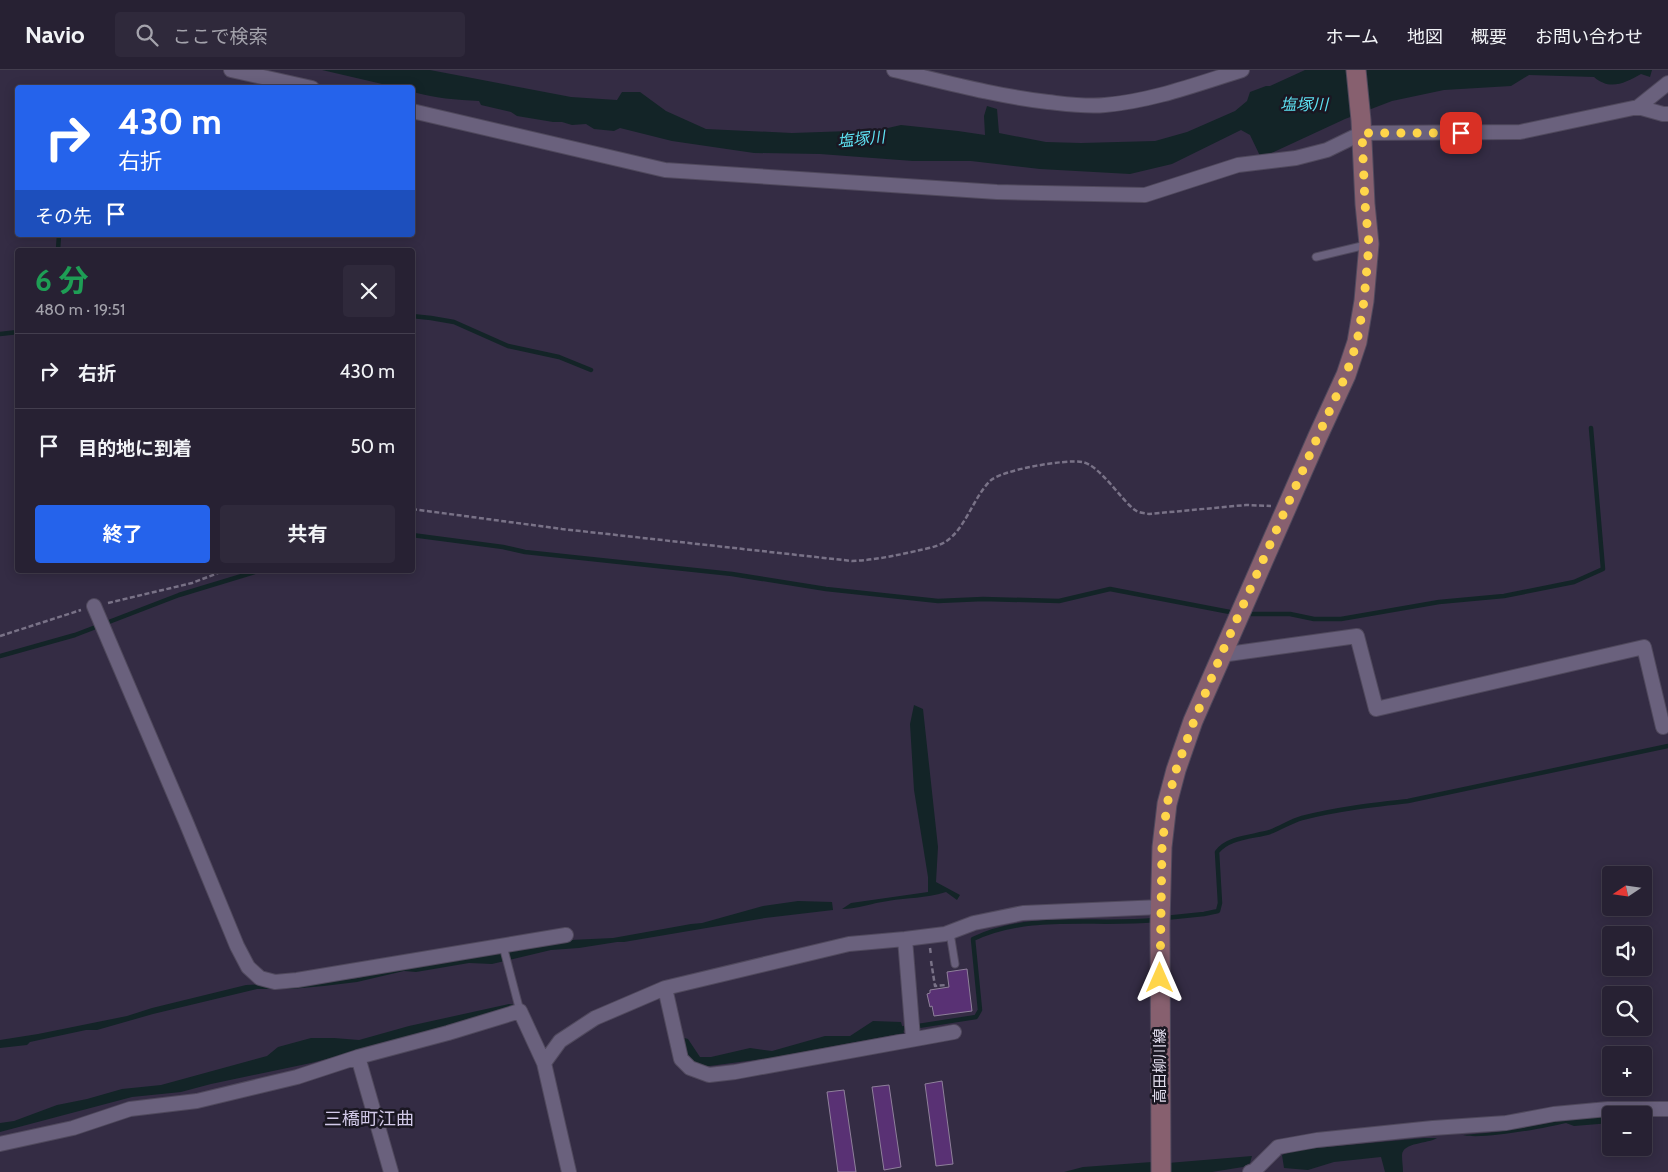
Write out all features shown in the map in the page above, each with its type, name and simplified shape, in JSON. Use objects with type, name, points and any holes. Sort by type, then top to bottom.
[{"type":"main road","name":"高田柳川線","points":[[1161,1168],[1160,917],[1162,847],[1167,804],[1179,762],[1221,655],[1346,375],[1357,342],[1364,301],[1369,244],[1365,204],[1362,126],[1356,70]]},
{"type":"street","points":[[231,70],[298,85]]},
{"type":"street","points":[[894,70],[923,74],[993,93],[1028,100],[1104,105],[1134,101],[1170,92],[1242,70]]},
{"type":"street","points":[[1638,107],[1668,82]]},
{"type":"street","points":[[415,112],[665,170],[997,192],[1146,195],[1238,165],[1296,158],[1327,150],[1362,126],[1520,132],[1638,107],[1668,114]]},
{"type":"street","points":[[94,606],[237,946],[248,967],[260,978],[275,982],[297,980],[566,935]]},
{"type":"street","points":[[1221,655],[1357,636],[1376,709],[1644,647],[1663,727]]},
{"type":"street","points":[[544,1063],[560,1041],[595,1018],[665,988],[849,944],[950,933],[974,923],[1023,913],[1160,917]]},
{"type":"street","points":[[905,939],[913,1036]]},
{"type":"street","points":[[665,988],[681,1059],[690,1068],[709,1075],[735,1072],[913,1036],[954,1032]]},
{"type":"street","points":[[0,1144],[73,1128],[130,1109],[197,1101],[297,1077],[358,1057],[520,1011],[544,1063],[569,1172]]},
{"type":"street","points":[[358,1057],[391,1172]]},
{"type":"street","points":[[1250,1172],[1254,1171],[1278,1147],[1317,1140],[1433,1128],[1506,1123],[1554,1114],[1608,1109],[1668,1109]]},
{"type":"lane","points":[[1316,257],[1369,244]]},
{"type":"lane","points":[[950,933],[954,964]]},
{"type":"lane","points":[[502,946],[520,1011]]},
{"type":"path","points":[[415,509],[562,529],[852,561],[885,559],[927,549],[945,542],[958,530],[989,482],[997,476],[1049,463],[1071,460],[1085,462],[1095,469],[1136,511],[1150,514],[1246,505],[1288,506]]},
{"type":"path","points":[[0,636],[94,606],[192,583],[218,573]]},
{"type":"path","points":[[932,961],[934,986],[946,985]]},
{"type":"water","name":"塩塚川","points":[[322,70],[430,70],[571,97],[617,100],[622,92],[640,92],[666,111],[706,129],[792,133],[879,130],[901,125],[985,135],[984,116],[987,106],[997,109],[999,133],[1046,142],[1081,143],[1155,141],[1187,132],[1235,111],[1247,101],[1250,92],[1270,86],[1305,70],[1652,70],[1650,77],[1641,74],[1623,83],[1612,85],[1606,84],[1594,77],[1529,75],[1511,86],[1444,90],[1392,101],[1345,119],[1261,158],[1250,135],[1241,130],[1172,164],[1130,174],[1040,169],[971,161],[913,161],[820,154],[754,153],[672,141],[620,128],[614,131],[594,129],[586,124],[572,125],[517,116],[511,112],[481,105],[479,101],[429,96],[415,92],[415,85],[386,85]]},
{"type":"water","points":[[914,705],[923,709],[938,847],[936,882],[960,895],[957,900],[946,892],[931,896],[842,909],[851,903],[928,892],[928,877],[914,790],[910,724]]},
{"type":"water","points":[[798,901],[832,902],[833,910],[765,918],[624,942],[551,950],[492,964],[469,963],[416,972],[404,971],[357,982],[324,986],[291,989],[257,989],[153,1014],[97,1030],[86,1030],[30,1042],[27,1045],[0,1048],[0,1040],[127,1016],[246,985],[358,978],[411,966],[519,950],[570,940],[613,938],[702,923],[763,906]]},
{"type":"water","points":[[509,1004],[516,1005],[507,1012],[311,1063],[181,1092],[132,1097],[0,1132],[0,1123],[14,1121],[57,1105],[122,1089],[161,1085],[267,1056],[278,1047],[311,1038],[359,1040],[409,1026]]},
{"type":"water","points":[[873,1021],[901,1022],[904,1033],[770,1058],[702,1067],[686,1060],[681,1037],[688,1039],[700,1057],[711,1057],[750,1048],[772,1051],[825,1036],[850,1036]]},
{"type":"water","points":[[1602,1117],[1602,1124],[1574,1126],[1566,1123],[1498,1135],[1463,1135],[1497,1132],[1576,1118]]},
{"type":"water","points":[[1437,1138],[1411,1145],[1403,1151],[1403,1172],[1385,1172],[1381,1157],[1334,1162],[1308,1170],[1284,1168],[1282,1155],[1295,1150]]},
{"type":"water","points":[[1252,1156],[1250,1163],[1243,1167],[1212,1172],[1064,1172],[1083,1167],[1152,1162],[1168,1163]]},
{"type":"building","points":[[967,969],[972,1011],[934,1016],[927,994],[930,993],[930,990],[949,987],[947,972]]},
{"type":"building","points":[[942,1081],[953,1164],[936,1166],[925,1084]]},
{"type":"building","points":[[889,1085],[901,1167],[884,1170],[872,1087]]},
{"type":"building","points":[[844,1090],[856,1172],[838,1172],[827,1092]]},
{"type":"waterway","points":[[58,248],[59,237]]},
{"type":"waterway","points":[[415,316],[454,322],[508,346],[559,357],[591,370]]},
{"type":"waterway","points":[[0,334],[15,332]]},
{"type":"waterway","points":[[1246,614],[1290,614],[1314,619],[1341,619],[1439,602],[1504,596],[1574,582],[1603,569],[1591,428]]},
{"type":"waterway","points":[[415,535],[503,547],[525,552],[732,574],[826,589],[938,601],[983,599],[1059,601],[1110,589],[1235,613]]},
{"type":"waterway","points":[[0,656],[75,635],[179,595],[251,573]]},
{"type":"waterway","points":[[1165,918],[1218,911],[1220,903],[1217,852],[1234,840],[1270,832],[1298,819],[1315,815],[1408,801],[1668,746]]},
{"type":"waterway","points":[[899,1029],[976,1017],[980,1010],[973,939],[1017,925],[1155,920]]},
{"type":"district","name":"三橋町江曲","points":[[369,1119]]},
{"type":"route","points":[[1160,978],[1162,847],[1167,804],[1176,770],[1221,655],[1346,375],[1357,342],[1364,301],[1369,244],[1362,133],[1461,133]]}]
